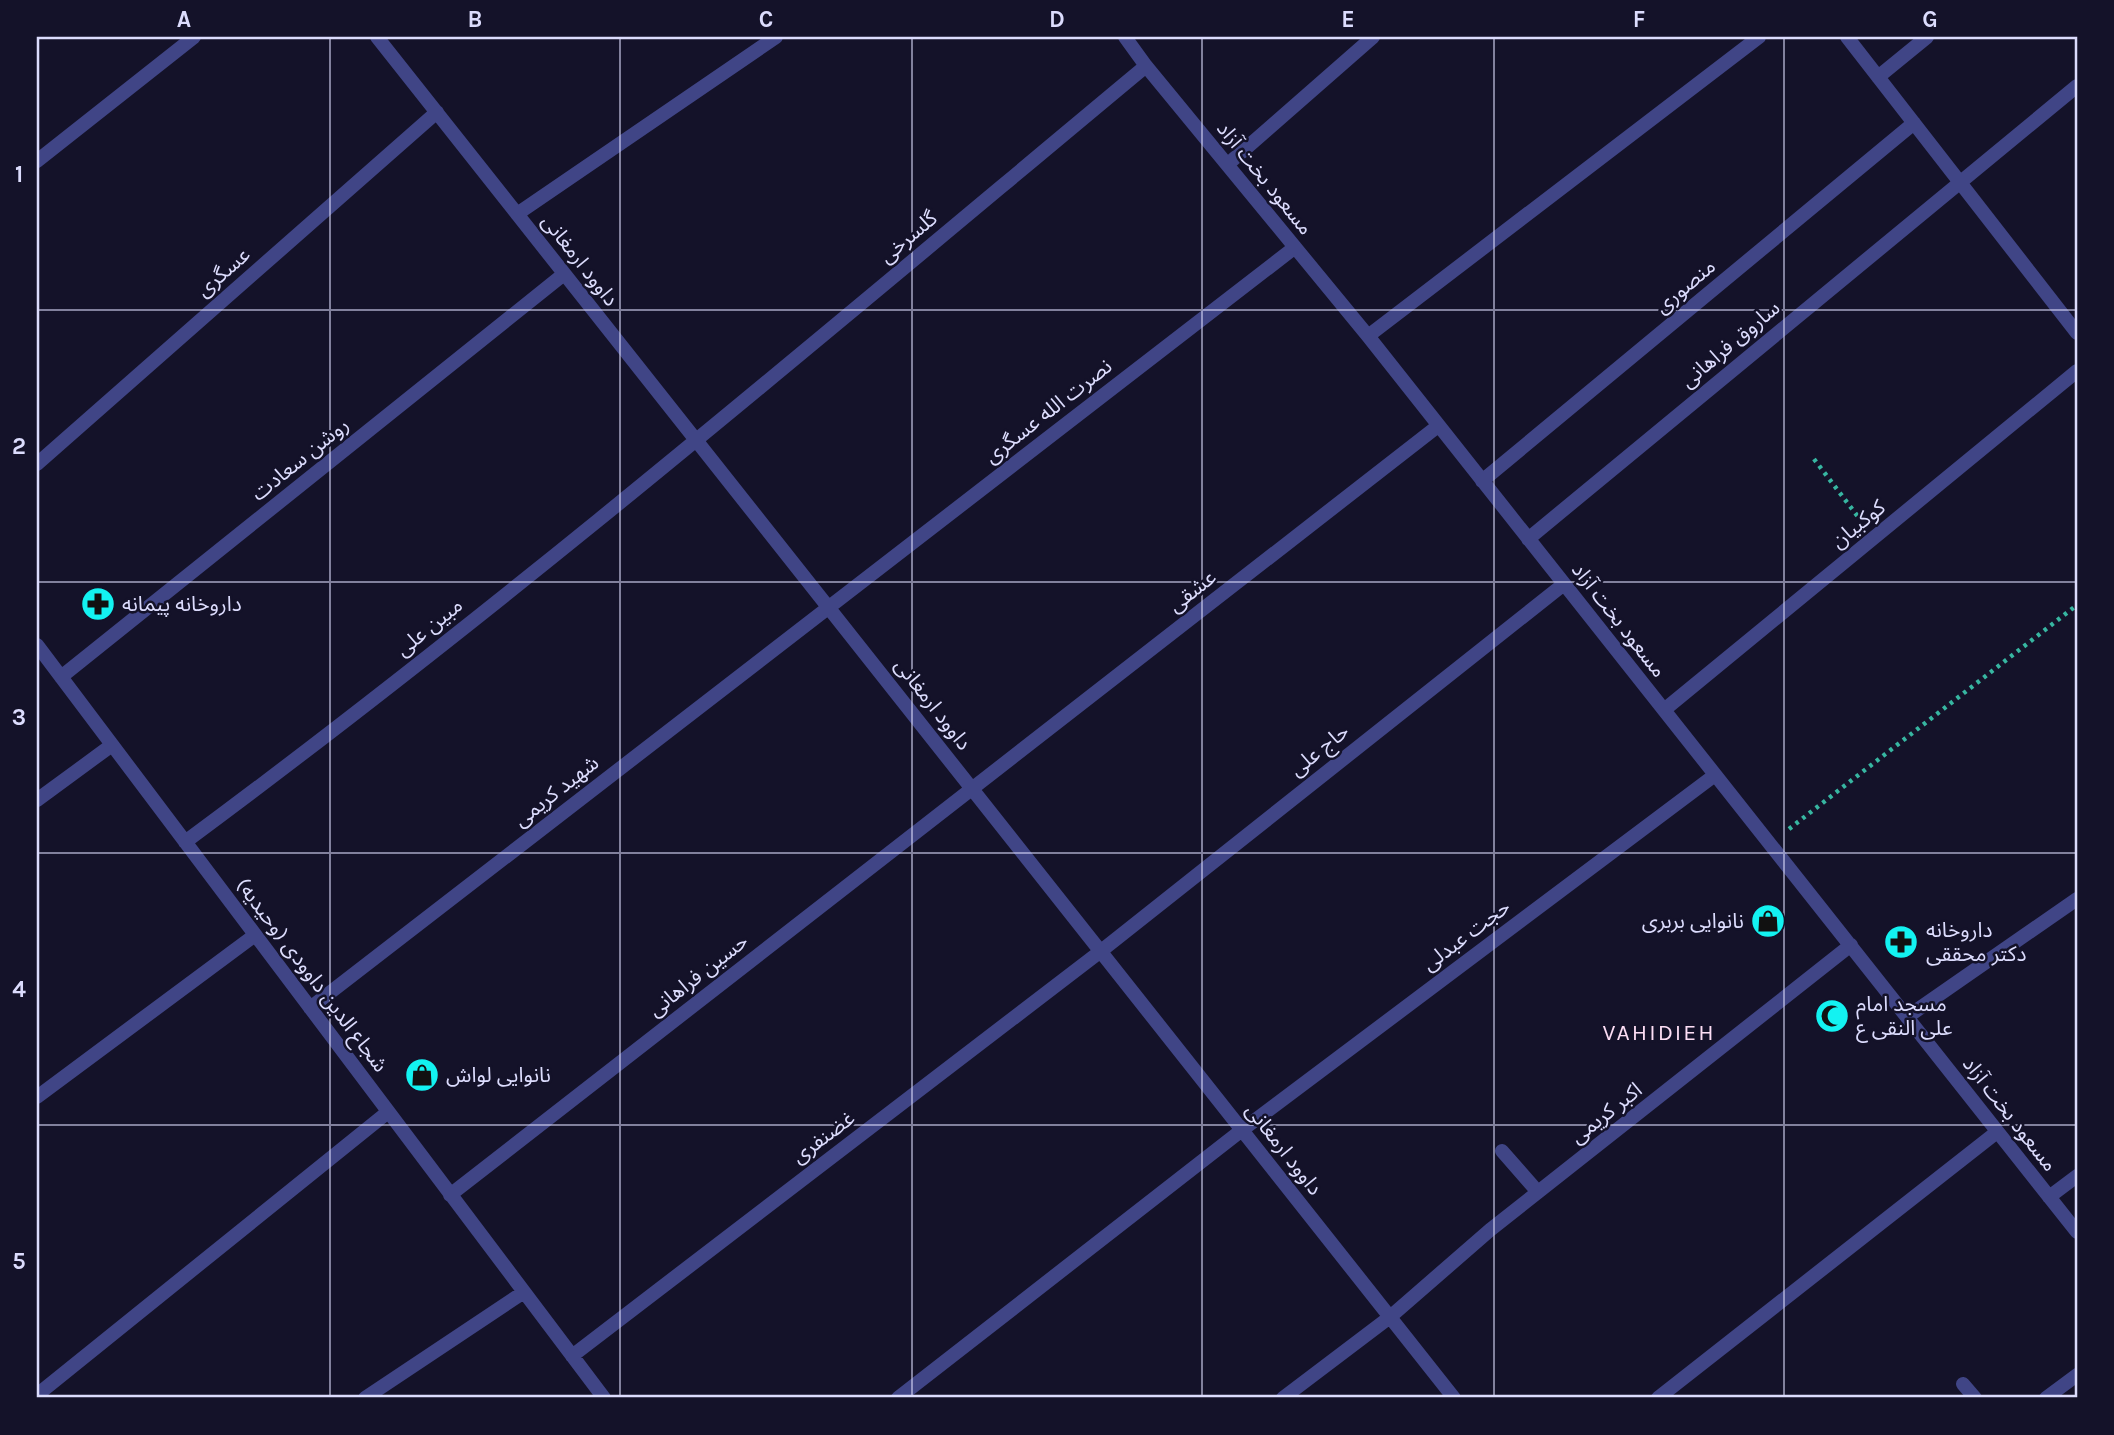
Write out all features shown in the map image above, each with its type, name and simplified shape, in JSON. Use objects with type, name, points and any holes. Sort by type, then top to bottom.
[{"type":"street","points":[[37,161],[194,37]]},
{"type":"street","name":"داوود ارمغانی","points":[[377,37],[1454,1398]]},
{"type":"street","points":[[517,214],[776,37]]},
{"type":"street","name":"مسعود بخت آزاد","points":[[1125,37],[1368,336],[2077,1232]]},
{"type":"street","points":[[1228,164],[1373,37]]},
{"type":"street","points":[[1368,336],[1759,37]]},
{"type":"street","points":[[1847,37],[2077,333]]},
{"type":"street","points":[[1878,77],[1927,37]]},
{"type":"street","name":"گلسرخی","points":[[696,440],[1146,66]]},
{"type":"street","name":"ساروق فراهانی","points":[[1528,539],[2077,86]]},
{"type":"street","name":"عسگری","points":[[37,464],[437,112]]},
{"type":"street","name":"منصوری","points":[[1482,481],[1914,123]]},
{"type":"street","name":"نصرت الله عسگری","points":[[829,607],[1294,248]]},
{"type":"street","name":"روشن سعادت","points":[[61,677],[564,274]]},
{"type":"street","name":"کوکبیان","points":[[1664,710],[2077,371]]},
{"type":"street","name":"عشقی","points":[[972,788],[1438,426]]},
{"type":"street","name":"مبین علی","points":[[185,842],[292,763],[696,440]]},
{"type":"street","name":"حاج علی","points":[[1101,951],[1564,584]]},
{"type":"street","name":"شهید کریمی","points":[[310,1008],[829,607]]},
{"type":"street","name":"شجاع الدین داوودی (وحیدیه)","points":[[37,645],[604,1398]]},
{"type":"street","points":[[37,800],[112,745]]},
{"type":"street","name":"حجت عبدلی","points":[[898,1398],[1242,1130],[1715,775]]},
{"type":"street","name":"حسین فراهانی","points":[[450,1195],[972,788]]},
{"type":"street","points":[[1907,1017],[2077,899]]},
{"type":"street","points":[[37,1097],[255,935]]},
{"type":"street","name":"اکبر کریمی","points":[[1283,1398],[1390,1317],[1490,1230],[1852,945]]},
{"type":"street","name":"غضنفری","points":[[572,1356],[1101,951]]},
{"type":"street","points":[[37,1395],[388,1112]]},
{"type":"street","points":[[1658,1398],[1997,1132]]},
{"type":"street","points":[[1502,1151],[1538,1192]]},
{"type":"street","points":[[2049,1197],[2077,1176]]},
{"type":"street","points":[[365,1398],[524,1292]]},
{"type":"street","points":[[2046,1398],[2077,1375]]},
{"type":"street","points":[[1963,1384],[1975,1398]]},
{"type":"path","points":[[1814,459],[1874,538]]},
{"type":"path","points":[[1769,845],[2077,605]]},
{"type":"place","name":"داروخانه پیمانه","points":[[98,604]]},
{"type":"place","name":"نانوایی بربری","points":[[1768,921]]},
{"type":"place","name":"داروخانه دکتر محققی","points":[[1901,942]]},
{"type":"place","name":"مسجد امام علی النقی ع","points":[[1832,1016]]},
{"type":"place","name":"نانوایی لواش","points":[[422,1075]]},
{"type":"district","name":"VAHIDIEH","points":[[1659,1032]]}]
